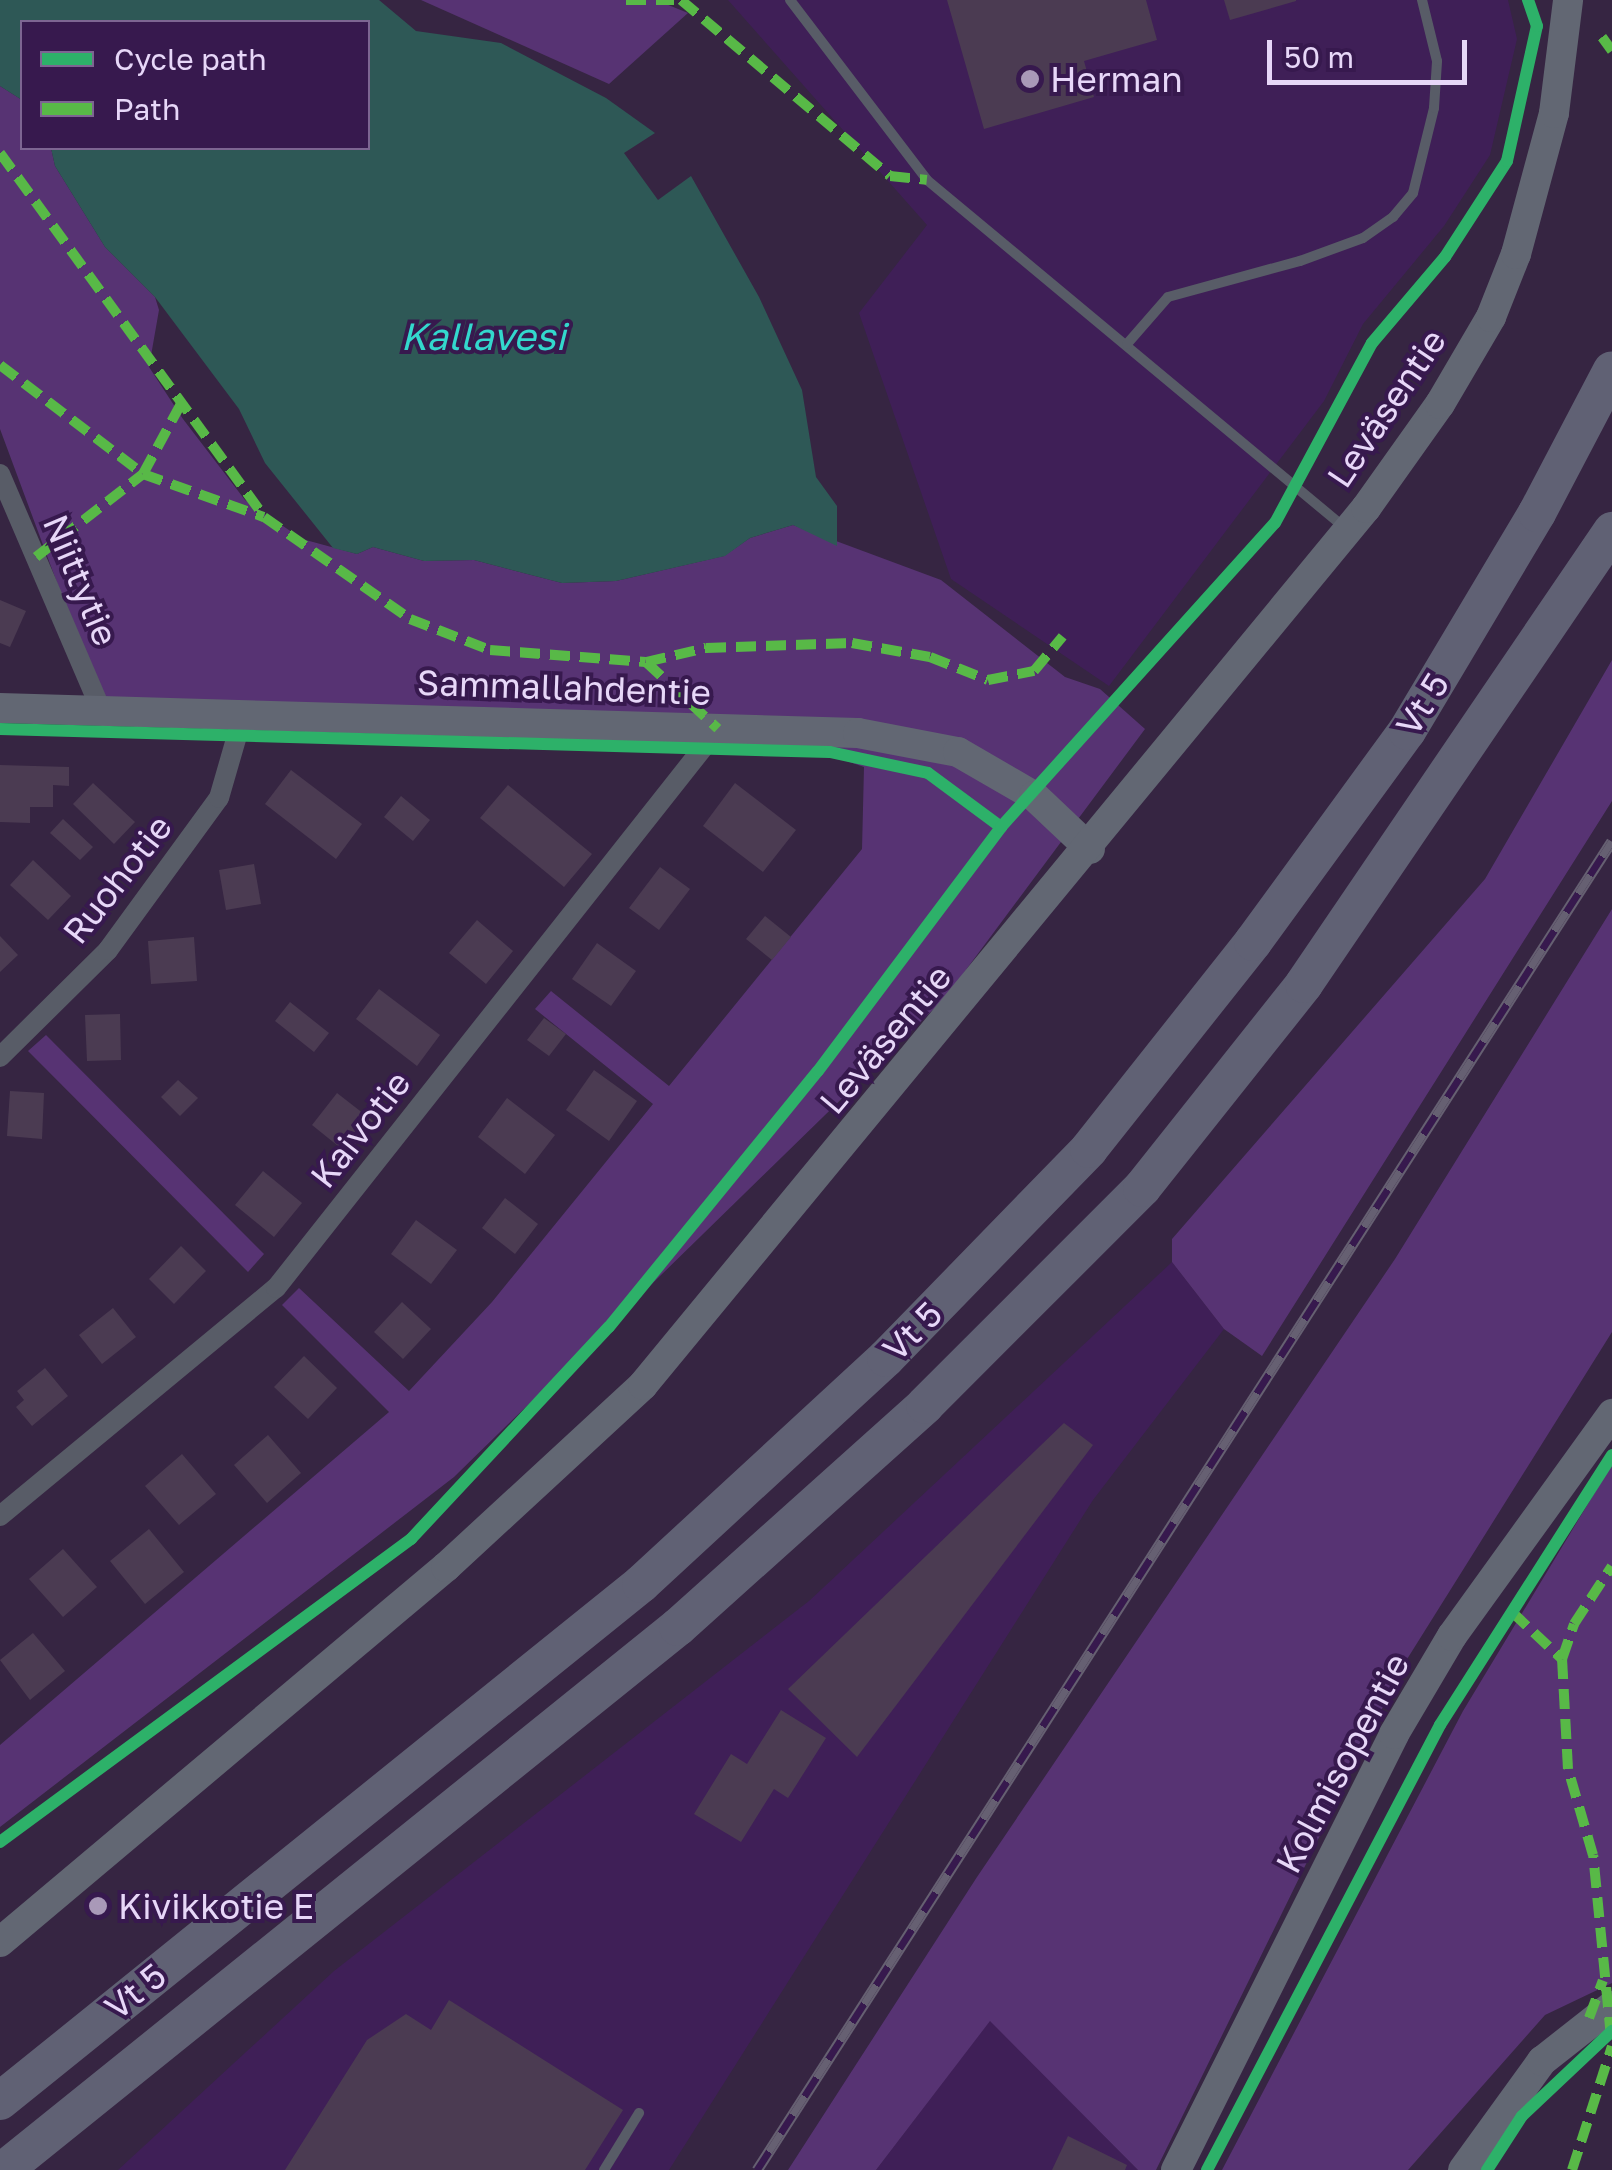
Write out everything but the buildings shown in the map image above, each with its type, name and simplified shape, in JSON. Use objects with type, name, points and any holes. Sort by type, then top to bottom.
[{"type":"highway","name":"Vt 5","points":[[0,2101],[641,1584],[886,1358],[1089,1149],[1253,942],[1407,731],[1537,513],[1612,370]]},
{"type":"highway","name":"Vt 5","points":[[4,2170],[678,1627],[925,1406],[1142,1188],[1304,984],[1612,531]]},
{"type":"main road","name":"Leväsentie","points":[[0,1942],[446,1567],[644,1385],[1090,849],[1348,530],[1440,404],[1504,286],[1542,167],[1568,0]]},
{"type":"main road","name":"Sammallahdentie","points":[[0,708],[858,733],[958,752],[1034,796],[1090,849]]},
{"type":"main road","name":"Kolmisopentie","points":[[1176,2170],[1394,1734],[1452,1636],[1612,1414]]},
{"type":"main road","points":[[1464,2170],[1542,2061],[1588,2018],[1612,2006]]},
{"type":"street","name":"Niittytie","points":[[0,474],[102,712]]},
{"type":"street","name":"Ruohotie","points":[[0,1056],[108,950],[219,798],[243,715]]},
{"type":"street","name":"Kaivotie","points":[[0,1516],[276,1288],[718,729]]},
{"type":"lane","points":[[790,0],[928,180],[1348,530]]},
{"type":"lane","points":[[1128,344],[1168,297],[1300,261],[1363,238],[1393,217],[1413,192],[1434,108],[1437,61],[1422,0]]},
{"type":"lane","points":[[604,2170],[639,2113]]},
{"type":"shaded area","points":[[421,0],[656,0],[688,13],[609,84]]},
{"type":"shaded area","points":[[728,0],[1508,0],[1517,39],[1490,155],[1444,226],[1363,324],[1324,401],[1109,686],[951,579],[859,313],[927,225]]},
{"type":"shaded area","points":[[0,86],[20,99],[20,150],[51,150],[55,166],[105,247],[155,297],[159,310],[149,367],[183,419],[245,500],[302,539],[357,554],[373,547],[424,561],[474,560],[562,583],[616,581],[724,556],[750,538],[793,525],[941,580],[1065,677],[1100,689],[1145,729],[945,998],[454,1477],[0,1827],[0,1745],[389,1412],[282,1305],[299,1288],[409,1391],[492,1302],[653,1104],[535,1009],[551,991],[669,1086],[862,849],[864,767],[713,715],[102,704],[0,429]]},
{"type":"shaded area","points":[[1612,660],[1612,801],[1262,1356],[1224,1329],[1172,1262],[1172,1239],[1485,879]]},
{"type":"shaded area","points":[[1612,909],[1612,1332],[1404,1664],[1156,2170],[1138,2170],[990,2021],[876,2170],[788,2170],[977,1877],[1395,1259]]},
{"type":"shaded area","points":[[46,1035],[264,1254],[248,1272],[28,1051]]},
{"type":"shaded area","points":[[1172,1262],[1224,1329],[1093,1500],[669,2170],[118,2170],[334,1971],[809,1601]]},
{"type":"shaded area","points":[[1612,1464],[1612,1983],[1545,2015],[1408,2170],[1222,2170],[1463,1711]]},
{"type":"shaded area","points":[[990,2020],[1138,2170],[876,2170]]},
{"type":"water","name":"Kallavesi","points":[[0,0],[379,0],[416,31],[501,43],[606,98],[655,133],[624,153],[658,200],[691,176],[759,297],[802,390],[816,477],[837,506],[837,546],[793,525],[750,538],[725,556],[616,581],[562,583],[474,560],[424,561],[373,547],[357,554],[333,548],[265,463],[239,409],[155,297],[105,247],[55,166],[51,150],[370,150],[370,20],[20,20],[20,99],[0,86]]},
{"type":"railway","points":[[757,2170],[1612,841]]},
{"type":"marked path","points":[[626,0],[674,0]]},
{"type":"marked path","points":[[681,0],[890,176],[927,180]]},
{"type":"marked path","points":[[1602,37],[1612,51]]},
{"type":"marked path","points":[[0,153],[264,517]]},
{"type":"marked path","points":[[0,365],[143,474],[264,517],[410,619],[490,650],[646,662],[718,729]]},
{"type":"marked path","points":[[36,557],[143,474],[183,400]]},
{"type":"marked path","points":[[646,662],[706,648],[852,643],[930,657],[988,680],[1034,671],[1063,636]]},
{"type":"marked path","points":[[1611,2037],[1593,1855],[1568,1769],[1562,1659],[1574,1624],[1612,1566]]},
{"type":"marked path","points":[[1512,1612],[1562,1659]]},
{"type":"marked path","points":[[1589,2018],[1603,1980]]},
{"type":"marked path","points":[[1572,2170],[1612,2046]]},
{"type":"cycle path","points":[[0,1842],[411,1539],[609,1327],[818,1071],[1001,827],[1275,523],[1372,343],[1445,257],[1507,161],[1537,26],[1528,0]]},
{"type":"cycle path","points":[[0,729],[830,752],[928,773],[1001,827]]},
{"type":"cycle path","points":[[1207,2170],[1440,1725],[1612,1455]]},
{"type":"cycle path","points":[[1487,2170],[1522,2116],[1612,2031]]},
{"type":"place","name":"Herman","points":[[1030,79]]},
{"type":"place","name":"Kivikkotie E","points":[[98,1906]]}]
